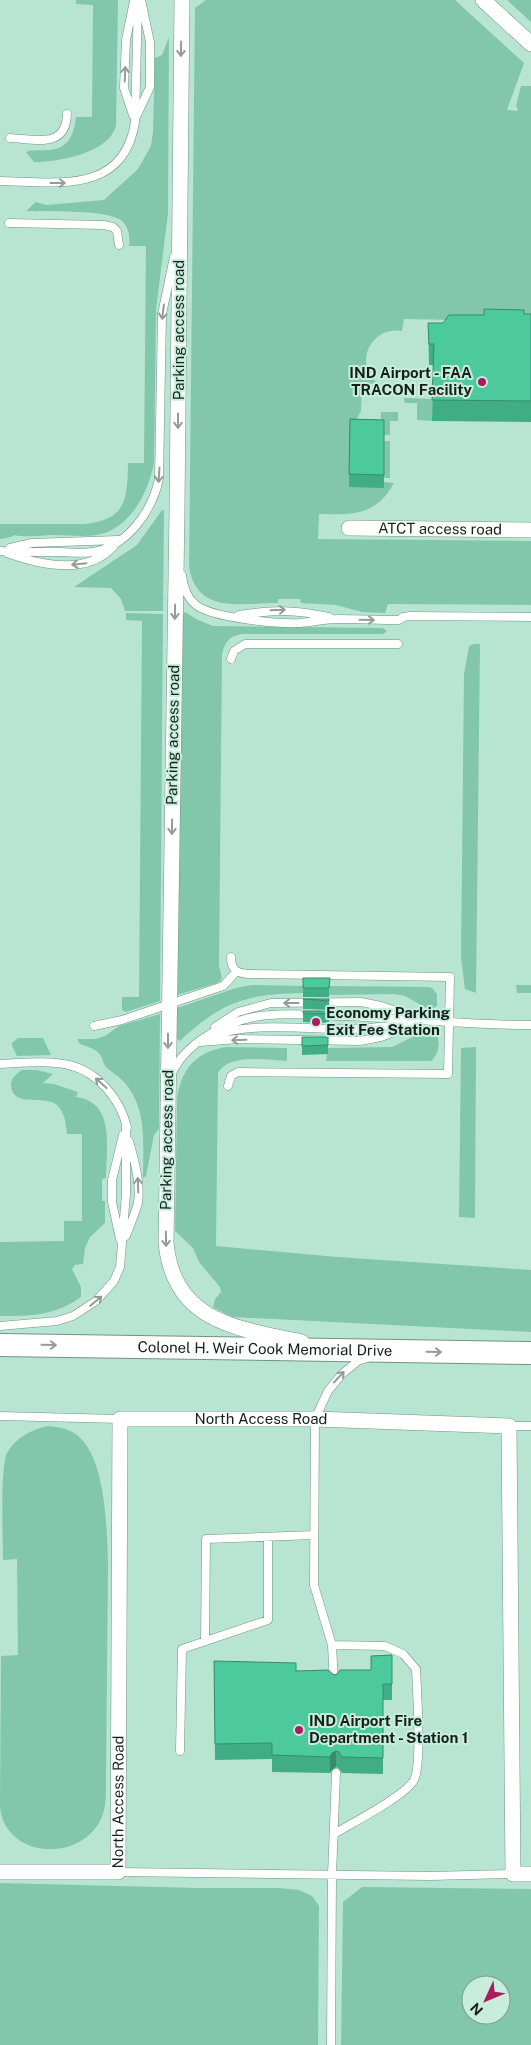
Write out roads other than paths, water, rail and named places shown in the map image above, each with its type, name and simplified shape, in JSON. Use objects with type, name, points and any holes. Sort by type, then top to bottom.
[{"type":"street","name":"Parking access road","points":[[182,0],[177,510],[168,1004],[166,1243],[170,1268],[180,1289],[197,1309],[220,1321],[342,1351]]},
{"type":"street","points":[[483,0],[527,39]]},
{"type":"street","name":"ATCT access road","points":[[349,528],[531,530]]},
{"type":"street","name":"Colonel H. Weir Cook Memorial Drive","points":[[0,1344],[531,1353]]},
{"type":"street","name":"North Access Road","points":[[0,1872],[118,1872],[120,1419],[315,1419],[509,1426]]},
{"type":"street","points":[[509,1426],[513,1874],[531,1874]]},
{"type":"lane","points":[[135,122],[124,88],[126,40],[136,0]]},
{"type":"lane","points":[[0,182],[69,182],[98,175],[110,168],[128,149],[135,122],[136,0]]},
{"type":"lane","points":[[135,122],[150,87],[150,42],[142,0]]},
{"type":"lane","points":[[10,138],[51,139],[58,137],[65,127],[67,114]]},
{"type":"lane","points":[[9,223],[104,225],[112,227],[118,232],[119,245]]},
{"type":"lane","points":[[0,551],[31,562],[52,565],[80,564],[100,558],[133,528],[146,513],[155,495],[159,479],[162,314],[179,230]]},
{"type":"lane","points":[[177,510],[182,575],[186,592],[195,605],[216,615],[285,623],[336,619],[399,620],[410,616],[531,617]]},
{"type":"lane","points":[[0,551],[32,543],[120,540]]},
{"type":"lane","points":[[229,616],[276,610],[302,611],[336,619]]},
{"type":"lane","points":[[231,659],[234,651],[245,644],[398,644]]},
{"type":"lane","points":[[228,1086],[231,1076],[238,1072],[448,1074],[450,1021],[450,977],[248,974],[236,972],[232,966],[231,957]]},
{"type":"lane","points":[[94,1026],[122,1020],[223,986],[236,972]]},
{"type":"lane","points":[[168,1082],[179,1061],[221,1022],[238,1012],[271,1003],[361,1002],[381,1006],[425,1020]]},
{"type":"lane","points":[[199,1042],[220,1027],[255,1017],[329,1015],[531,1025]]},
{"type":"lane","points":[[199,1042],[238,1039],[360,1041],[381,1037],[425,1020]]},
{"type":"lane","points":[[199,1042],[221,1033],[238,1030],[360,1028],[425,1020]]},
{"type":"lane","points":[[0,1064],[51,1063],[76,1067],[96,1079],[116,1099],[126,1124],[138,1182],[138,1203],[122,1248]]},
{"type":"lane","points":[[122,1248],[112,1202],[112,1180],[126,1124]]},
{"type":"lane","points":[[0,1326],[57,1321],[82,1311],[102,1296],[114,1281],[120,1267],[127,1190],[126,1124]]},
{"type":"lane","points":[[334,1686],[332,1645],[314,1585],[315,1419],[328,1391],[342,1374],[358,1361],[385,1352]]},
{"type":"lane","points":[[0,1416],[120,1419]]},
{"type":"lane","points":[[509,1426],[531,1426]]},
{"type":"lane","points":[[205,1640],[206,1539],[314,1535]]},
{"type":"lane","points":[[180,1750],[182,1648],[268,1620],[268,1537]]},
{"type":"lane","points":[[332,1645],[386,1646],[403,1654],[416,1669],[418,1763],[414,1780],[400,1794],[334,1834]]},
{"type":"lane","points":[[331,2045],[332,1875],[336,1773]]},
{"type":"lane","points":[[118,1872],[332,1875],[513,1874]]},
{"type":"place","name":"IND Airport - FAA TRACON Facility","points":[[482,382]]},
{"type":"place","name":"Economy Parking Exit Fee Station","points":[[316,1022]]},
{"type":"place","name":"IND Airport Fire Department - Station 1","points":[[299,1730]]}]
